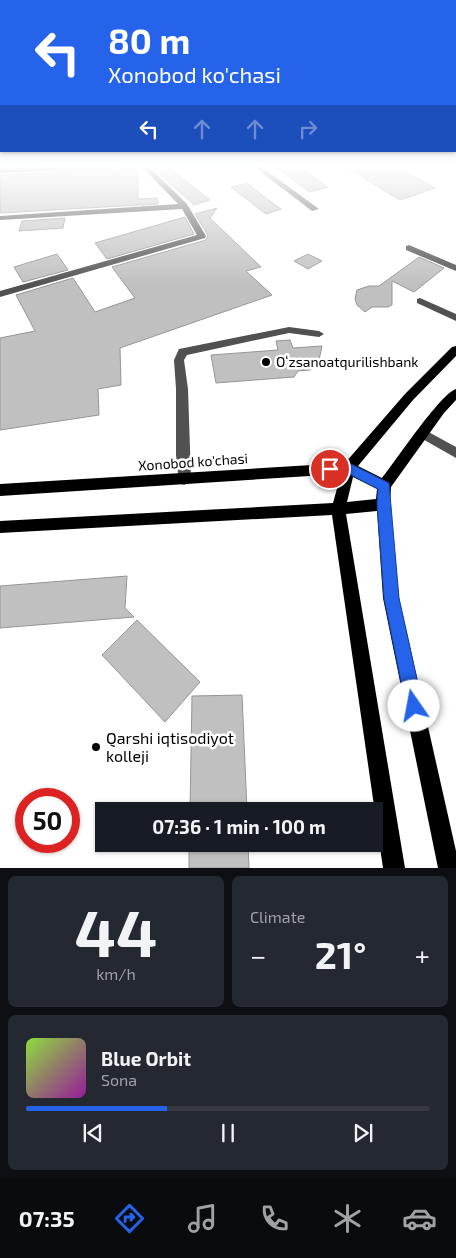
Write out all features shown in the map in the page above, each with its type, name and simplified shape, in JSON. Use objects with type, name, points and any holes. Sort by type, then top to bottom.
[{"type":"main road","points":[[394,868],[338,509],[349,468],[409,397],[456,350]]},
{"type":"main road","points":[[449,868],[391,598],[383,504],[384,486],[456,394]]},
{"type":"main road","name":"Xonobod ko'chasi","points":[[0,490],[349,468]]},
{"type":"main road","points":[[349,468],[384,486]]},
{"type":"main road","points":[[0,527],[338,509],[383,504]]},
{"type":"street","points":[[0,218],[184,206],[202,236],[0,294]]},
{"type":"street","points":[[310,206],[315,209]]},
{"type":"street","points":[[409,248],[456,268]]},
{"type":"street","points":[[420,301],[456,318]]},
{"type":"street","points":[[184,479],[182,389],[179,360],[183,352],[290,330],[319,334]]},
{"type":"street","points":[[423,434],[456,453]]},
{"type":"building","points":[[0,206],[130,206],[0,213]]},
{"type":"building","points":[[255,206],[276,206],[281,209],[266,214]]},
{"type":"building","points":[[217,208],[210,218],[261,267],[246,271],[272,295],[120,348],[121,385],[98,389],[99,415],[0,430],[0,338],[35,331],[16,295],[73,278],[95,312],[135,298],[112,267],[206,240],[208,235],[195,214]]},
{"type":"building","points":[[185,217],[194,234],[107,259],[95,243]]},
{"type":"building","points":[[65,218],[63,228],[19,231],[22,221]]},
{"type":"building","points":[[57,254],[68,270],[23,282],[14,267]]},
{"type":"building","points":[[308,254],[322,261],[308,269],[294,261]]},
{"type":"building","points":[[419,257],[444,268],[414,292],[392,281],[392,305],[388,307],[372,307],[365,312],[357,305],[355,299],[357,290],[369,286],[379,286]]},
{"type":"building","name":"Oʻzsanoatqurilishbank","points":[[290,340],[293,348],[322,346],[318,365],[310,370],[298,371],[294,377],[216,383],[211,355],[278,350],[276,341]]},
{"type":"building","points":[[127,576],[125,608],[134,617],[0,628],[0,586]]},
{"type":"building","points":[[137,620],[200,682],[165,722],[102,655]]},
{"type":"building","points":[[242,695],[247,802],[190,802],[192,696]]},
{"type":"building","points":[[189,852],[248,852],[249,868],[189,868]]},
{"type":"place","name":"Oʻzsanoatqurilishbank","points":[[266,362]]},
{"type":"place","name":"Qarshi iqtisodiyot kolleji","points":[[96,747]]},
{"type":"route","points":[[330,469],[349,468],[384,486],[383,504],[391,598],[414,706]]}]
